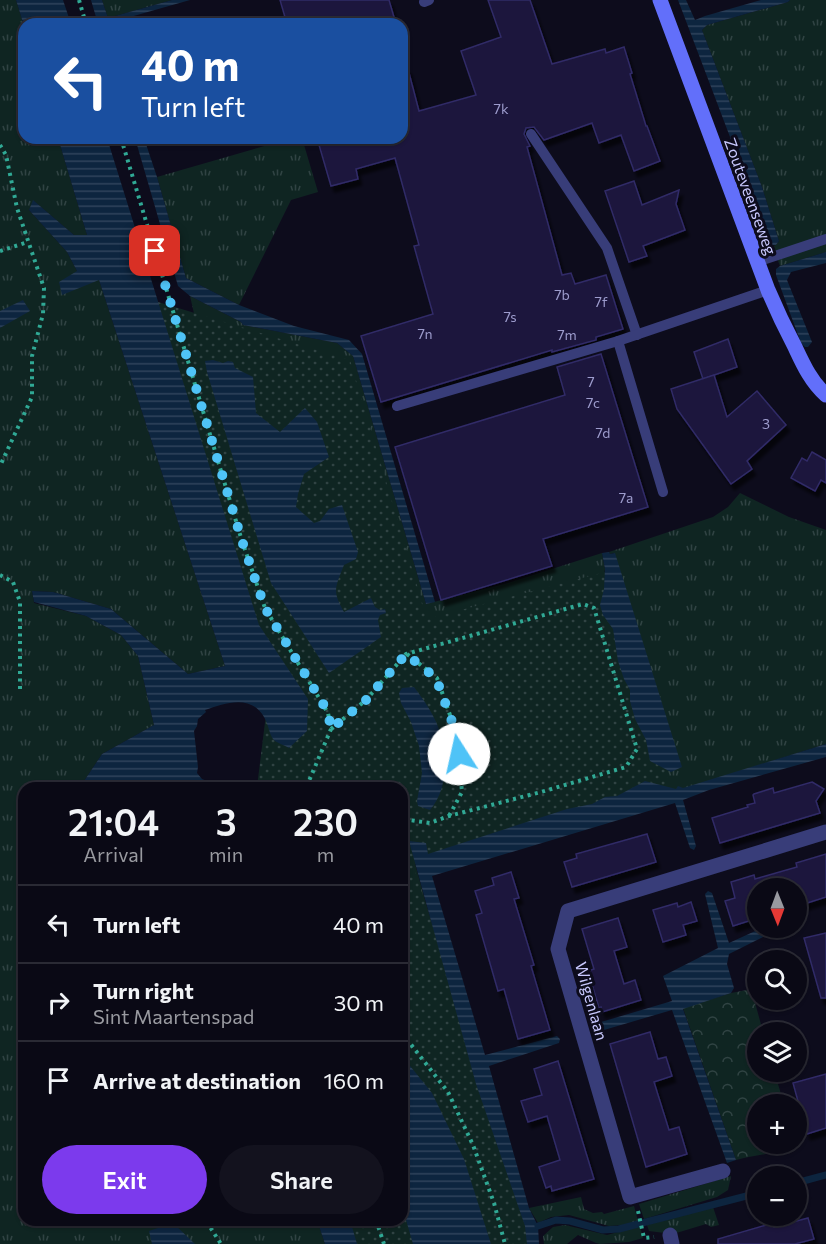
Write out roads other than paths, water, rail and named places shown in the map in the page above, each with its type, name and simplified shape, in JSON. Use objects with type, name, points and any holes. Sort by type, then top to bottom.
[{"type":"street","name":"Zouteveenseweg","points":[[660,0],[780,319],[810,376],[818,388],[826,394]]},
{"type":"street","name":"Wilgenlaan","points":[[723,1171],[630,1197],[558,949],[568,911],[826,832]]},
{"type":"lane","points":[[531,134],[607,248],[637,335]]},
{"type":"lane","points":[[757,262],[826,239]]},
{"type":"lane","points":[[397,406],[618,341],[768,290]]},
{"type":"lane","points":[[618,341],[663,492]]},
{"type":"water","points":[[16,0],[63,0],[69,18],[22,18]]},
{"type":"water","points":[[91,0],[102,0],[108,18],[96,18]]},
{"type":"water","points":[[172,0],[190,0],[127,18],[108,18]]},
{"type":"water","points":[[678,0],[686,0],[695,20],[761,0],[790,0],[707,25],[702,30],[762,187],[779,241],[776,245],[771,245]]},
{"type":"water","points":[[60,144],[109,144],[259,625],[308,699],[307,731],[289,748],[273,739],[264,717],[252,705],[237,702],[205,710],[206,712],[198,719],[194,731],[197,773],[202,779],[210,782],[83,782],[102,754],[154,725],[138,656],[121,635],[86,616],[34,602],[32,591],[53,592],[111,609],[188,674],[225,666],[99,280],[62,295],[59,282],[77,271],[67,252],[29,210],[33,200],[74,235],[87,235]]},
{"type":"water","points":[[137,144],[146,144],[186,278],[239,305],[294,326],[349,340],[362,354],[435,602],[426,604],[353,356],[337,343],[243,325],[190,296],[178,286]]},
{"type":"water","points":[[826,252],[826,263],[791,272],[787,280],[812,342],[805,347],[801,343],[776,275],[776,269]]},
{"type":"water","points":[[23,300],[30,311],[0,328],[0,311]]},
{"type":"water","points":[[213,360],[223,363],[233,362],[235,368],[253,377],[256,413],[280,432],[305,408],[317,422],[329,457],[304,474],[296,507],[314,523],[320,521],[329,509],[342,505],[358,552],[356,559],[344,565],[336,589],[338,599],[344,612],[371,598],[375,607],[380,610],[385,609],[386,613],[380,615],[378,620],[381,637],[329,673],[271,583],[207,372],[205,361]]},
{"type":"water","points":[[609,552],[610,554],[615,553],[682,767],[671,772],[650,761],[646,740],[635,719],[630,701],[630,690],[618,661],[613,629],[603,615],[600,605],[605,569],[602,553]]},
{"type":"water","points":[[414,687],[437,724],[443,745],[444,780],[441,791],[430,810],[418,806],[422,773],[419,746],[399,693],[402,688]]},
{"type":"water","points":[[826,744],[826,757],[709,790],[683,800],[696,846],[694,850],[690,848],[675,803],[432,876],[485,1055],[557,1036],[560,1039],[559,1043],[489,1066],[529,1208],[538,1226],[539,1244],[527,1244],[525,1226],[476,1084],[409,841],[426,843],[428,854],[567,809],[592,804],[605,797],[617,796],[645,781],[676,789],[678,786],[683,788]]},
{"type":"water","points":[[708,891],[712,893],[729,943],[747,935],[747,938],[761,938],[729,954],[727,964],[734,988],[731,993],[683,1009],[736,1160],[727,1163],[672,1010],[604,1030],[601,1027],[601,1022],[672,1001],[663,976],[718,948],[705,894]]},
{"type":"water","points":[[408,1063],[432,1093],[464,1159],[491,1244],[413,1244],[408,1226]]},
{"type":"water","points":[[164,1226],[176,1226],[195,1244],[152,1244],[149,1231]]},
{"type":"water","points":[[319,1226],[352,1226],[357,1244],[325,1244]]},
{"type":"waterway","points":[[807,1180],[826,1175]]},
{"type":"waterway","points":[[538,1226],[556,1220],[570,1221],[603,1230],[619,1229],[747,1196]]},
{"type":"waterway","points":[[786,1226],[791,1244]]}]
